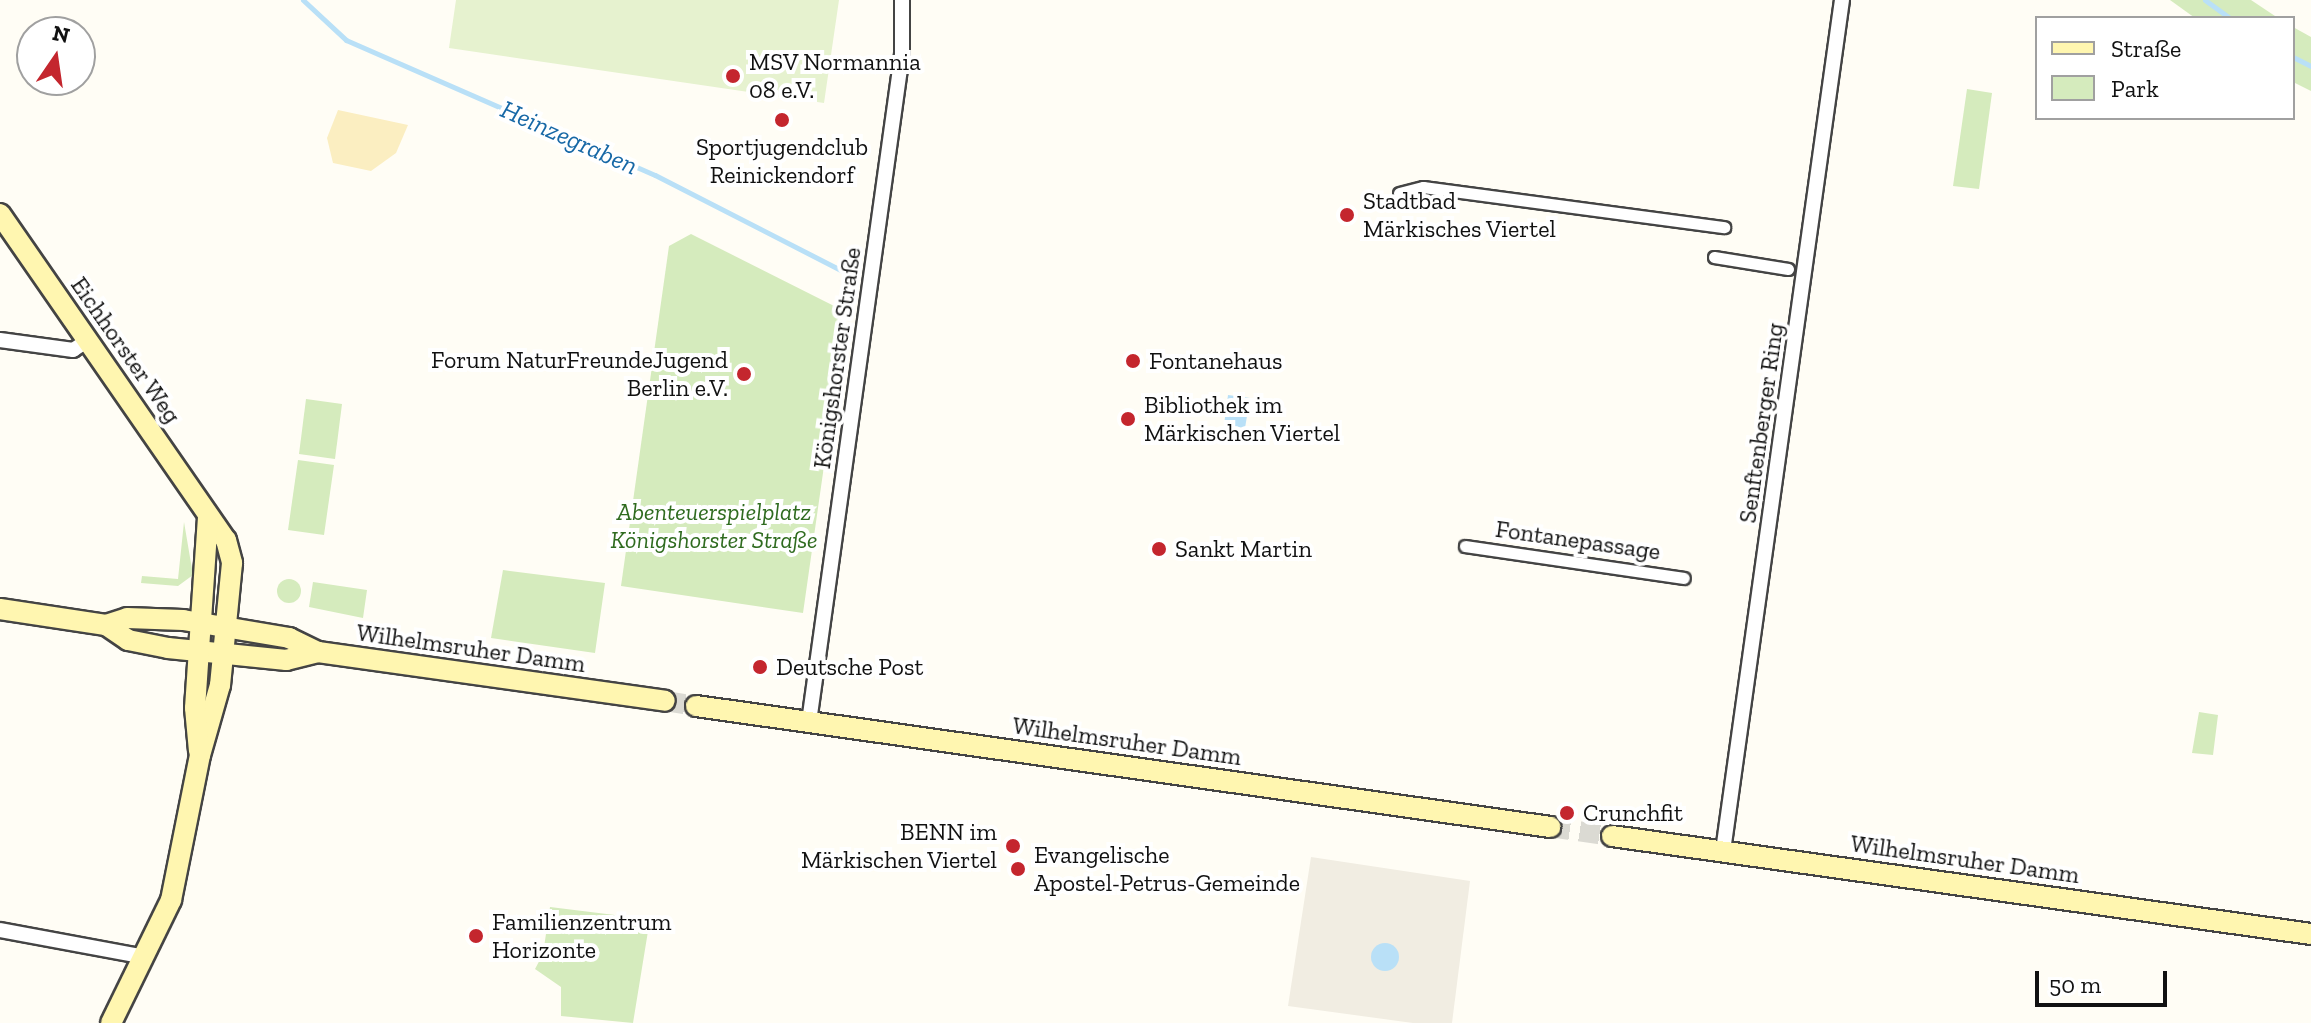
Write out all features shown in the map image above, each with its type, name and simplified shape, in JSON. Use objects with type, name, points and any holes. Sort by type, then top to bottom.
[{"type":"main road","name":"Eichhorster Weg","points":[[0,214],[226,540],[232,563],[224,654],[171,900],[111,1023]]},
{"type":"main road","points":[[200,755],[195,708],[208,516]]},
{"type":"main road","name":"Wilhelmsruher Damm","points":[[0,609],[106,625],[128,640],[199,652],[286,660],[318,652]]},
{"type":"main road","name":"Wilhelmsruher Damm","points":[[106,625],[127,618],[203,623],[289,638],[318,652],[665,701]]},
{"type":"main road","name":"Wilhelmsruher Damm","points":[[696,706],[1550,827]]},
{"type":"main road","name":"Wilhelmsruher Damm","points":[[1612,836],[2311,934]]},
{"type":"street","name":"Königshorster Straße","points":[[809,722],[902,54],[902,0]]},
{"type":"street","name":"Senftenberger Ring","points":[[1723,851],[1842,0]]},
{"type":"street","points":[[1399,193],[1423,187],[1724,227]]},
{"type":"street","points":[[1714,257],[1788,269]]},
{"type":"street","points":[[0,340],[73,350],[87,341]]},
{"type":"street","name":"Fontanepassage","points":[[1465,546],[1684,578]]},
{"type":"street","points":[[0,930],[145,957]]},
{"type":"green space","name":"MSV Normannia 08 e.V.","points":[[456,0],[839,0],[824,103],[449,48]]},
{"type":"green space","points":[[2170,0],[2251,0],[2275,16],[2192,16]]},
{"type":"green space","points":[[2295,28],[2311,37],[2311,91],[2295,83]]},
{"type":"green space","points":[[1967,89],[1992,93],[1979,189],[1953,186]]},
{"type":"green space","name":"Forum NaturFreundeJugend Berlin e.V.","points":[[691,234],[846,312],[803,613],[621,586],[669,246]]},
{"type":"green space","points":[[306,399],[342,404],[335,459],[299,454]]},
{"type":"green space","points":[[298,460],[334,465],[324,535],[288,530]]},
{"type":"green space","points":[[184,522],[193,575],[178,586],[141,583],[142,576],[178,579]]},
{"type":"green space","points":[[503,570],[605,583],[595,653],[491,638]]},
{"type":"green space","points":[[289,579],[298,582],[301,591],[298,600],[289,603],[280,600],[277,591],[280,582]]},
{"type":"green space","points":[[313,582],[367,590],[363,618],[309,607]]},
{"type":"green space","points":[[2199,712],[2218,715],[2213,755],[2192,753]]},
{"type":"green space","points":[[550,907],[631,917],[630,922],[649,925],[633,1023],[561,1016],[561,987],[535,969],[543,954]]},
{"type":"sand","points":[[338,110],[408,125],[396,153],[371,171],[333,163],[327,138]]},
{"type":"shaded area","points":[[1311,857],[1470,881],[1452,1023],[1413,1023],[1288,1006]]},
{"type":"water","points":[[1228,395],[1250,398],[1245,428],[1224,425]]},
{"type":"water","points":[[1385,943],[1395,947],[1399,957],[1395,967],[1385,971],[1375,967],[1371,957],[1375,947]]},
{"type":"waterway","name":"Heinzegraben","points":[[303,0],[346,40],[655,175],[841,270]]},
{"type":"waterway","points":[[2205,0],[2227,16]]},
{"type":"waterway","points":[[2295,58],[2311,66]]},
{"type":"tunnel","points":[[665,701],[696,706]]},
{"type":"tunnel","points":[[1550,827],[1612,836]]},
{"type":"place","name":"MSV Normannia 08 e.V.","points":[[733,76]]},
{"type":"place","name":"Sportjugendclub Reinickendorf","points":[[782,120]]},
{"type":"place","name":"Stadtbad Märkisches Viertel","points":[[1347,215]]},
{"type":"place","name":"Fontanehaus","points":[[1133,361]]},
{"type":"place","name":"Forum NaturFreundeJugend Berlin e.V.","points":[[744,374]]},
{"type":"place","name":"Bibliothek im Märkischen Viertel","points":[[1128,419]]},
{"type":"place","name":"Sankt Martin","points":[[1159,549]]},
{"type":"place","name":"Deutsche Post","points":[[760,667]]},
{"type":"place","name":"Crunchfit","points":[[1567,813]]},
{"type":"place","name":"BENN im Märkischen Viertel","points":[[1013,846]]},
{"type":"place","name":"Evangelische Apostel-Petrus-Gemeinde","points":[[1018,869]]},
{"type":"place","name":"Familienzentrum Horizonte","points":[[476,936]]},
{"type":"park label","name":"Abenteuerspielplatz Königshorster Straße","points":[[714,526]]}]
